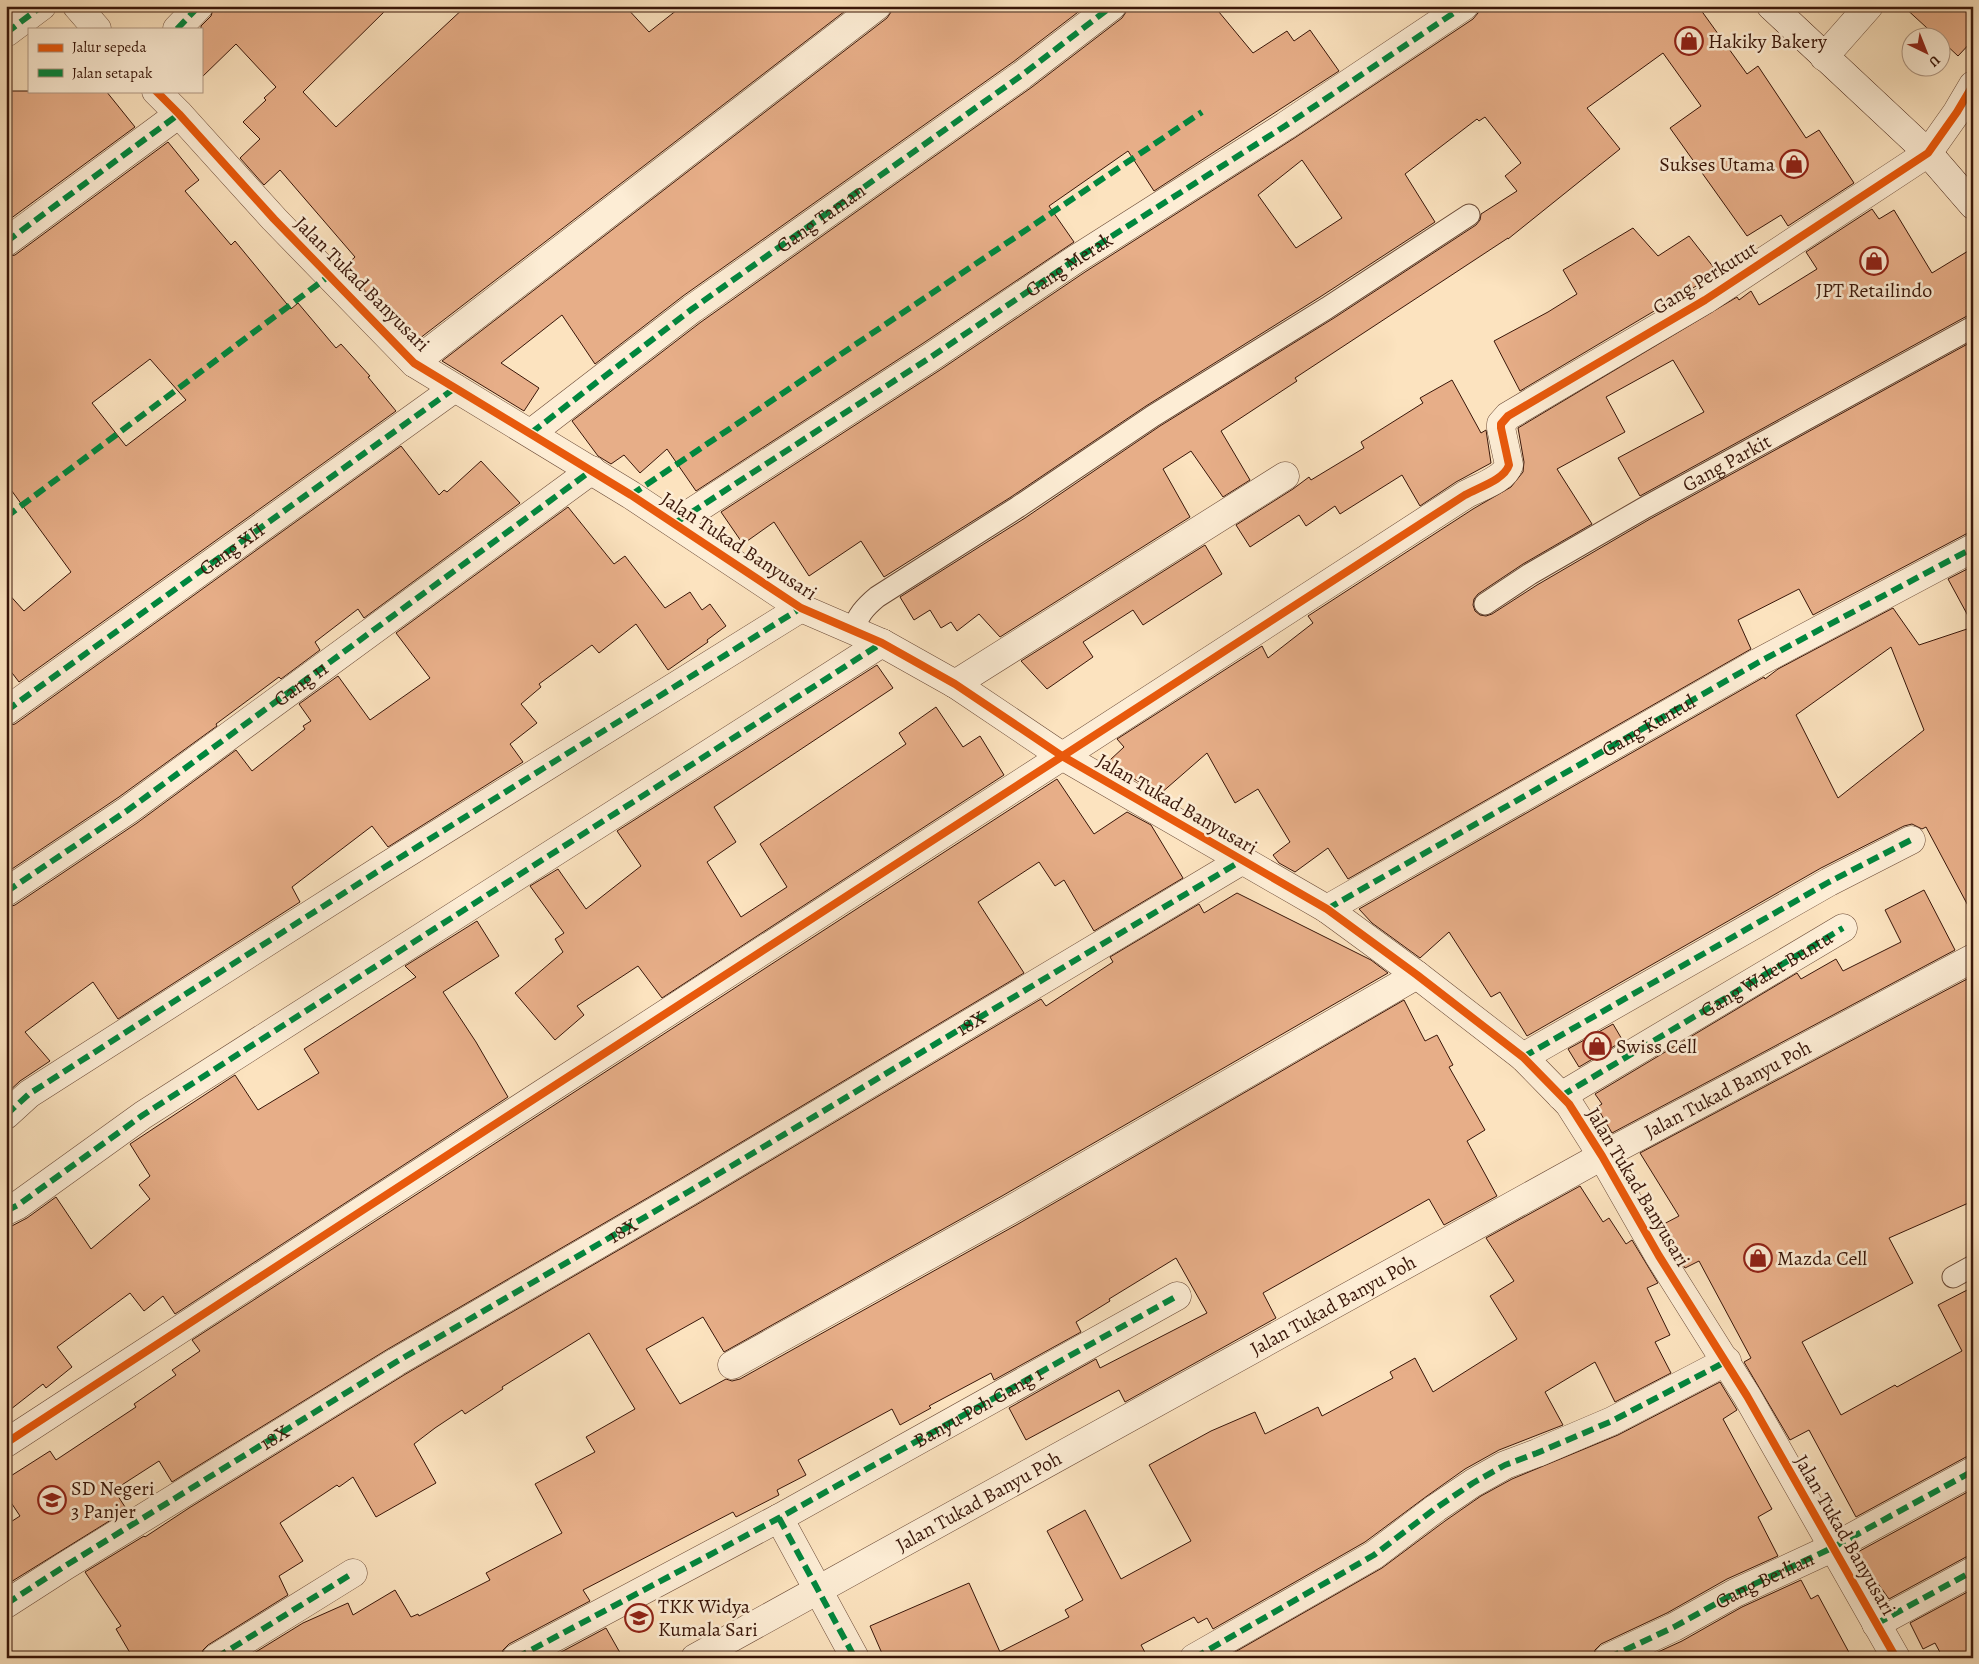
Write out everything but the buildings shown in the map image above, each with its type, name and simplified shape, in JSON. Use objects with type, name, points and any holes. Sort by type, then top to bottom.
[{"type":"street","points":[[6,33],[42,6]]},
{"type":"street","points":[[77,6],[96,28]]},
{"type":"street","points":[[178,28],[199,6]]},
{"type":"street","points":[[414,362],[877,6]]},
{"type":"street","name":"Gang Taman","points":[[531,433],[692,309],[1022,75],[1112,6]]},
{"type":"street","name":"Gang Merak","points":[[675,523],[922,363],[1076,259],[1285,126],[1464,6]]},
{"type":"street","points":[[1771,6],[1928,153],[1973,206]]},
{"type":"street","points":[[1824,57],[1869,6]]},
{"type":"street","points":[[1928,153],[1957,112],[1973,85]]},
{"type":"street","name":"Jalan Tukad Banyusari","points":[[157,92],[274,219],[414,362],[592,470],[675,523],[801,608],[882,643],[955,684],[1062,756],[1327,909],[1417,975],[1523,1057],[1569,1104],[1602,1156],[1659,1256],[1727,1362],[1896,1658]]},
{"type":"street","points":[[6,242],[179,114]]},
{"type":"street","name":"Gang Perkutut","points":[[1062,756],[1465,495],[1502,475],[1508,470],[1509,465],[1501,424],[1508,416],[1705,300],[1928,153]]},
{"type":"street","name":"Gang XII","points":[[6,710],[455,388]]},
{"type":"street","name":"Gang 11","points":[[6,892],[128,810],[592,470]]},
{"type":"street","points":[[955,684],[1285,476]]},
{"type":"street","name":"Gang Kuntul","points":[[1327,909],[1759,662],[1973,548]]},
{"type":"street","points":[[6,1115],[29,1094],[380,870],[801,608]]},
{"type":"street","points":[[6,1211],[18,1205],[143,1115],[882,643]]},
{"type":"street","points":[[6,1443],[1062,756]]},
{"type":"street","points":[[1523,1057],[1829,882],[1912,840]]},
{"type":"street","name":"18X","points":[[6,1604],[396,1362],[688,1192],[1241,861]]},
{"type":"street","name":"Gang Walet Buntu","points":[[1561,1096],[1843,928]]},
{"type":"street","name":"Jalan Tukad Banyu Poh","points":[[694,1658],[1602,1156],[1973,958]]},
{"type":"street","points":[[732,1365],[1010,1210],[1417,975]]},
{"type":"street","name":"Banyu Poh Gang 1","points":[[516,1658],[779,1518],[1177,1296]]},
{"type":"street","points":[[1194,1658],[1374,1555],[1436,1508],[1497,1470],[1612,1421],[1727,1362]]},
{"type":"street","name":"Gang Berlian","points":[[1608,1658],[1674,1627],[1735,1593],[1832,1548],[1973,1471]]},
{"type":"street","points":[[779,1518],[855,1658]]},
{"type":"street","points":[[1876,1624],[1973,1571]]},
{"type":"street","points":[[216,1658],[353,1573]]},
{"type":"lane","points":[[853,631],[856,621],[865,608],[877,597],[1018,507],[1153,416],[1327,308],[1469,215]]},
{"type":"lane","name":"Gang Parkit","points":[[1485,604],[1530,574],[1644,508],[1973,327]]},
{"type":"lane","points":[[1953,1277],[1973,1266]]},
{"type":"marked path","points":[[6,33],[42,6]]},
{"type":"marked path","points":[[178,28],[199,6]]},
{"type":"marked path","points":[[531,433],[692,309],[1022,75],[1112,6]]},
{"type":"marked path","points":[[675,523],[931,357],[1076,259],[1285,126],[1464,6]]},
{"type":"marked path","points":[[631,495],[1202,112]]},
{"type":"marked path","points":[[6,242],[179,114]]},
{"type":"marked path","points":[[6,517],[329,276]]},
{"type":"marked path","points":[[6,711],[455,388]]},
{"type":"marked path","points":[[6,892],[128,810],[592,470]]},
{"type":"marked path","points":[[1327,909],[1759,662],[1973,548]]},
{"type":"marked path","points":[[6,1115],[29,1094],[380,870],[801,608]]},
{"type":"marked path","points":[[6,1211],[18,1205],[143,1115],[882,643]]},
{"type":"marked path","points":[[1523,1057],[1829,882],[1911,840]]},
{"type":"marked path","points":[[6,1604],[396,1362],[688,1192],[1241,861]]},
{"type":"marked path","points":[[1561,1096],[1843,928]]},
{"type":"marked path","points":[[516,1658],[779,1518],[1177,1296]]},
{"type":"marked path","points":[[1194,1658],[1374,1555],[1436,1508],[1473,1483],[1505,1465],[1612,1421],[1727,1361]]},
{"type":"marked path","points":[[1608,1658],[1674,1627],[1735,1593],[1832,1548],[1973,1471]]},
{"type":"marked path","points":[[779,1518],[855,1658]]},
{"type":"marked path","points":[[1876,1624],[1973,1571]]},
{"type":"marked path","points":[[216,1658],[353,1573]]},
{"type":"cycle path","points":[[6,1443],[1465,495],[1497,479],[1509,465],[1501,428],[1501,424],[1508,416],[1705,300],[1928,153],[1957,112],[1973,85]]},
{"type":"cycle path","points":[[157,92],[274,219],[414,363],[631,495],[801,608],[882,643],[955,684],[1062,756],[1327,909],[1417,975],[1523,1057],[1569,1104],[1602,1156],[1659,1256],[1747,1396],[1896,1658]]},
{"type":"place","name":"Hakiky Bakery","points":[[1689,41]]},
{"type":"place","name":"Sukses Utama","points":[[1794,164]]},
{"type":"place","name":"JPT Retailindo","points":[[1874,261]]},
{"type":"place","name":"Swiss Cell","points":[[1597,1046]]},
{"type":"place","name":"Mazda Cell","points":[[1758,1258]]},
{"type":"place","name":"SD Negeri 3 Panjer","points":[[52,1500]]},
{"type":"place","name":"TKK Widya Kumala Sari","points":[[639,1618]]}]
